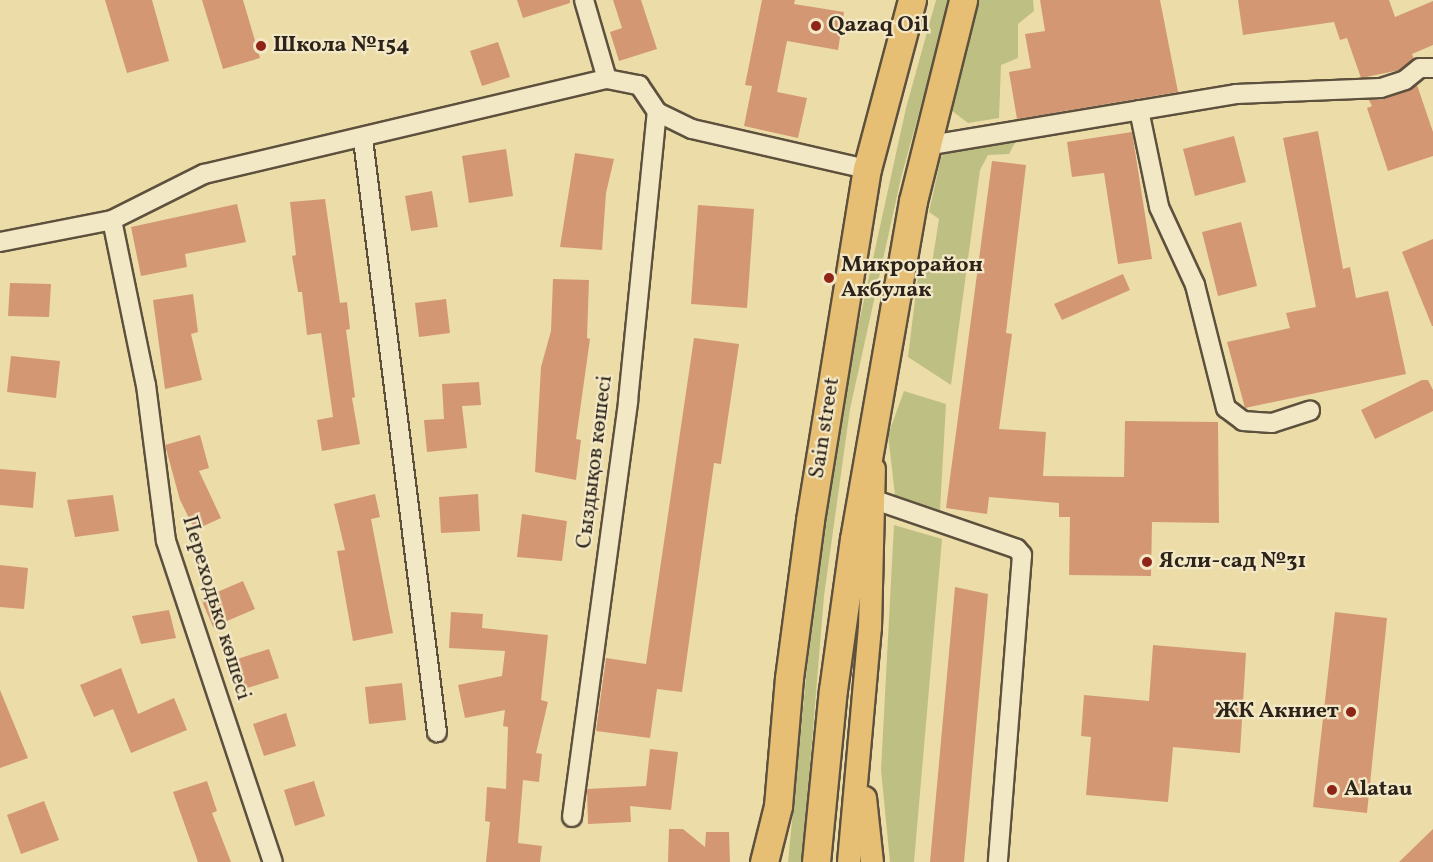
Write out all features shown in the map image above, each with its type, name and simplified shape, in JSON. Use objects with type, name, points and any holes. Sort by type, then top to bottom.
[{"type":"highway","name":"Sain street","points":[[778,806],[789,678],[810,520],[867,169],[912,0]]},
{"type":"highway","points":[[816,862],[833,690],[874,433],[925,146],[963,0]]},
{"type":"highway","points":[[764,862],[778,806]]},
{"type":"main road","points":[[849,862],[870,628],[875,500],[874,433]]},
{"type":"main road","points":[[861,733],[872,862]]},
{"type":"main road","name":"Sain street","points":[[774,862],[778,806]]},
{"type":"street","points":[[584,0],[607,79]]},
{"type":"street","points":[[925,146],[1236,94],[1381,88],[1405,80],[1420,68],[1432,69]]},
{"type":"street","points":[[0,242],[112,220],[204,174],[363,139],[607,79],[639,85],[657,112],[692,129],[867,169]]},
{"type":"street","points":[[1139,110],[1159,207],[1195,285],[1226,408],[1243,421],[1272,423],[1310,411]]},
{"type":"street","name":"Сыздықов көшесі","points":[[572,817],[628,401],[657,112]]},
{"type":"street","points":[[363,139],[437,732]]},
{"type":"street","name":"Переходько көшесі","points":[[112,220],[146,385],[166,541],[273,862]]},
{"type":"street","points":[[875,500],[1008,545],[1022,555],[998,862]]},
{"type":"green space","points":[[936,0],[950,0],[901,178],[850,409],[824,596],[802,862],[788,862],[814,597],[840,409],[906,108]]},
{"type":"green space","points":[[978,0],[1033,0],[1034,11],[1018,24],[1018,58],[1001,65],[999,118],[968,123],[947,107]]},
{"type":"green space","points":[[1017,139],[1009,154],[988,155],[980,170],[951,385],[908,357],[919,267],[931,270],[939,219],[929,212],[941,158],[947,149]]},
{"type":"green space","points":[[904,391],[946,404],[940,510],[895,495],[888,435]]},
{"type":"green space","points":[[894,525],[942,539],[914,862],[890,862],[881,770]]},
{"type":"building","points":[[105,0],[152,0],[169,61],[127,73]]},
{"type":"building","points":[[202,0],[243,0],[260,58],[223,69]]},
{"type":"building","points":[[517,0],[570,0],[570,3],[523,18]]},
{"type":"building","points":[[613,0],[641,0],[657,49],[619,61],[610,32],[622,28]]},
{"type":"building","points":[[762,0],[795,0],[794,4],[844,12],[838,50],[787,41],[777,92],[807,98],[798,138],[744,126],[752,86],[745,85]]},
{"type":"building","points":[[1040,0],[1160,0],[1178,92],[1017,119],[1009,72],[1031,68],[1025,34],[1045,31]]},
{"type":"building","points":[[1238,0],[1389,0],[1395,17],[1433,1],[1433,45],[1412,54],[1414,59],[1400,70],[1361,78],[1347,38],[1340,40],[1334,22],[1243,35]]},
{"type":"building","points":[[498,42],[510,77],[482,86],[470,51]]},
{"type":"building","points":[[1417,85],[1433,132],[1433,156],[1388,171],[1367,108],[1372,106],[1369,100],[1385,99]]},
{"type":"building","points":[[1318,131],[1343,269],[1350,267],[1356,298],[1388,291],[1406,374],[1245,408],[1227,342],[1290,328],[1286,313],[1316,307],[1283,138]]},
{"type":"building","points":[[1132,132],[1152,259],[1118,264],[1104,173],[1072,177],[1067,142]]},
{"type":"building","points":[[1234,136],[1246,182],[1195,196],[1183,149]]},
{"type":"building","points":[[506,149],[513,196],[469,203],[462,156]]},
{"type":"building","points":[[575,153],[614,159],[606,193],[602,250],[560,247]]},
{"type":"building","points":[[992,161],[1026,165],[1006,333],[1012,334],[999,429],[1046,432],[1043,476],[1124,477],[1125,421],[1218,422],[1219,523],[1152,522],[1151,576],[1069,575],[1070,517],[1059,517],[1059,503],[989,497],[987,514],[946,508]]},
{"type":"building","points":[[432,191],[438,227],[411,231],[405,196]]},
{"type":"building","points":[[325,199],[340,303],[347,302],[350,329],[346,330],[355,397],[352,398],[360,444],[322,451],[317,420],[333,417],[321,333],[307,335],[302,292],[298,292],[292,256],[296,255],[290,202]]},
{"type":"building","points":[[237,204],[246,242],[185,254],[187,267],[141,276],[131,227]]},
{"type":"building","points":[[698,205],[754,209],[747,308],[691,304]]},
{"type":"building","points":[[1241,222],[1257,286],[1218,296],[1202,232]]},
{"type":"building","points":[[1433,239],[1433,326],[1432,326],[1402,252]]},
{"type":"building","points":[[1123,274],[1130,290],[1062,320],[1054,304]]},
{"type":"building","points":[[553,279],[589,280],[587,338],[590,339],[576,439],[581,440],[576,480],[535,472],[541,367],[551,331]]},
{"type":"building","points":[[10,283],[51,284],[49,317],[8,316]]},
{"type":"building","points":[[193,294],[198,332],[191,334],[202,380],[165,389],[153,300]]},
{"type":"building","points":[[446,299],[450,333],[419,337],[415,303]]},
{"type":"building","points":[[694,338],[739,344],[721,464],[714,463],[682,692],[657,689],[650,738],[596,731],[606,658],[646,664]]},
{"type":"building","points":[[11,356],[60,361],[56,398],[7,392]]},
{"type":"building","points":[[1422,380],[1428,380],[1433,390],[1433,411],[1375,439],[1361,410]]},
{"type":"building","points":[[479,382],[481,405],[462,406],[467,448],[427,452],[424,420],[444,419],[442,384]]},
{"type":"building","points":[[200,435],[209,468],[199,471],[221,518],[195,530],[180,500],[165,445]]},
{"type":"building","points":[[0,469],[36,472],[33,508],[0,505]]},
{"type":"building","points":[[375,494],[380,517],[371,519],[393,633],[353,641],[337,551],[345,550],[334,504]]},
{"type":"building","points":[[478,494],[480,531],[441,533],[439,497]]},
{"type":"building","points":[[113,495],[119,531],[75,537],[67,500]]},
{"type":"building","points":[[522,514],[567,521],[562,561],[517,557]]},
{"type":"building","points":[[0,565],[28,568],[24,609],[0,607]]},
{"type":"building","points":[[243,581],[255,609],[213,627],[201,599]]},
{"type":"building","points":[[955,587],[988,594],[964,862],[930,862]]},
{"type":"building","points":[[169,610],[176,638],[141,644],[132,616]]},
{"type":"building","points":[[451,612],[483,614],[482,628],[548,635],[541,700],[548,702],[536,753],[542,754],[539,782],[523,780],[518,843],[542,846],[540,862],[486,862],[490,822],[485,821],[487,787],[506,789],[508,727],[503,726],[505,710],[465,718],[458,685],[502,676],[505,651],[449,648]]},
{"type":"building","name":"ЖК Акниет","points":[[1335,612],[1387,618],[1367,813],[1313,807]]},
{"type":"building","points":[[1153,645],[1246,653],[1240,753],[1173,747],[1168,802],[1086,795],[1091,737],[1081,736],[1084,695],[1149,701]]},
{"type":"building","points":[[269,649],[279,678],[241,690],[231,661]]},
{"type":"building","points":[[121,668],[138,714],[174,698],[187,730],[131,753],[113,709],[94,717],[80,685]]},
{"type":"building","points":[[402,683],[406,720],[369,724],[365,687]]},
{"type":"building","points":[[0,690],[28,758],[0,768]]},
{"type":"building","points":[[286,713],[296,746],[264,756],[253,724]]},
{"type":"building","points":[[650,749],[678,752],[671,810],[630,806],[631,822],[588,824],[587,789],[646,786]]},
{"type":"building","points":[[207,781],[217,811],[212,813],[231,862],[198,862],[173,792]]},
{"type":"building","points":[[314,781],[325,816],[295,826],[284,790]]},
{"type":"building","points":[[44,801],[59,840],[21,854],[7,815]]},
{"type":"building","points":[[669,829],[683,829],[705,847],[706,832],[729,832],[730,862],[668,862]]},
{"type":"building","points":[[1433,829],[1433,862],[1399,862]]},
{"type":"place","name":"Qazaq Oil","points":[[816,26]]},
{"type":"place","name":"Школа №154","points":[[261,46]]},
{"type":"place","name":"Микрорайон Акбулак","points":[[829,278]]},
{"type":"place","name":"Ясли-сад №31","points":[[1147,562]]},
{"type":"place","name":"ЖК Акниет","points":[[1351,712]]},
{"type":"place","name":"Alatau","points":[[1332,790]]}]
